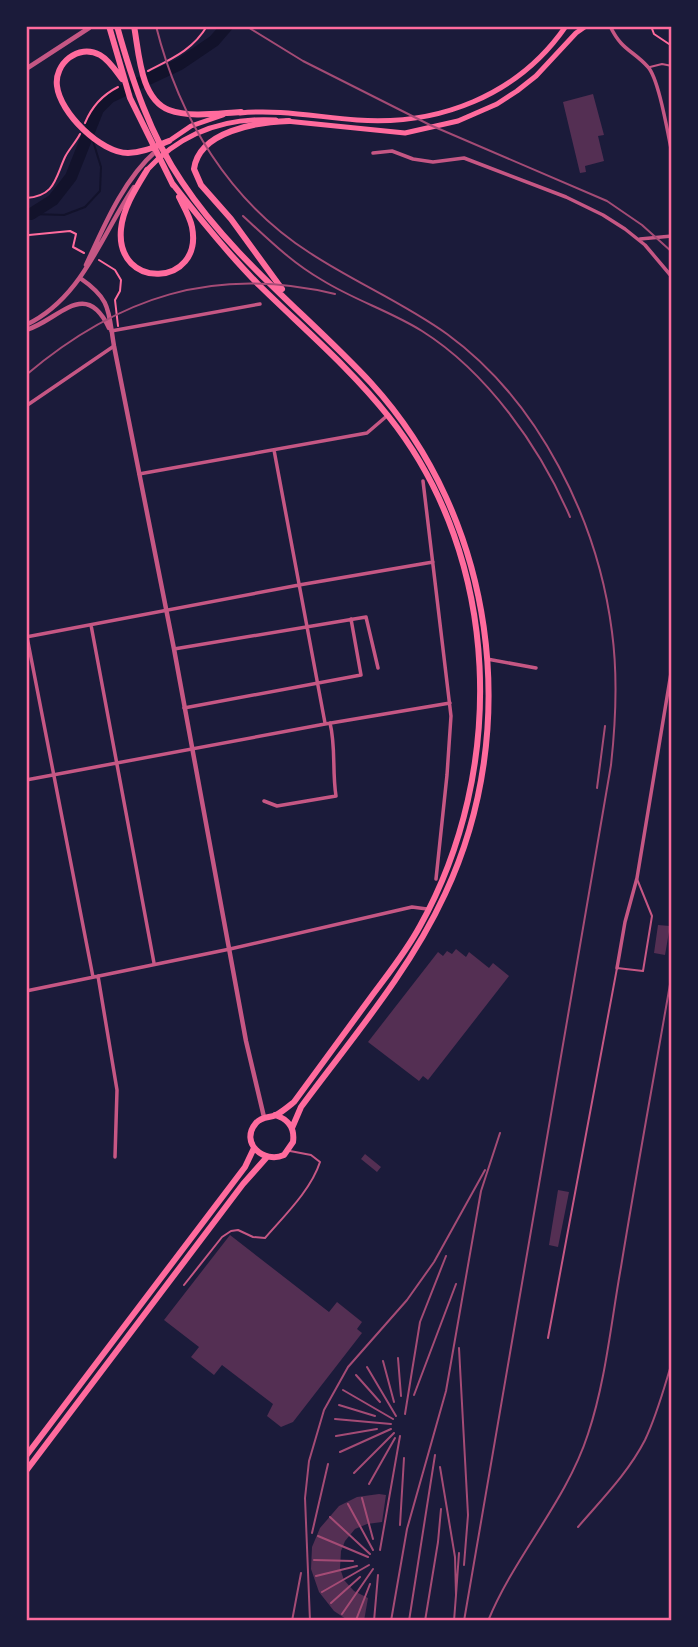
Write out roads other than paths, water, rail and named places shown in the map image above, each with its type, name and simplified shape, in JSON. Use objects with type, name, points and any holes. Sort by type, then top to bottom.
[{"type":"highway","points":[[117,26],[129,67],[153,129],[171,166],[193,199],[228,240],[372,384],[407,426],[445,496],[467,550],[479,597],[483,659],[487,735],[479,791],[457,865],[436,914],[391,986],[302,1107],[292,1128],[293,1142],[289,1151],[279,1157],[267,1157],[254,1148],[251,1142],[252,1129],[264,1117],[275,1115],[294,1102],[404,953],[429,909],[449,864],[471,791],[483,659],[460,552],[421,464],[388,415],[327,349],[258,283],[197,216],[172,183]]},
{"type":"highway","points":[[134,26],[148,88],[168,110],[195,113],[242,112]]},
{"type":"highway","points":[[109,27],[122,83]]},
{"type":"highway","points":[[147,170],[124,213],[120,240],[130,262],[138,270],[156,275],[174,272],[187,259],[192,248],[192,226],[172,183],[144,128],[122,83],[105,60],[92,52],[74,55],[60,66],[57,74],[59,99],[98,142],[125,153],[140,152],[169,141]]},
{"type":"highway","points":[[289,121],[270,122],[232,132],[208,143],[199,153],[194,169],[201,185],[231,219],[298,310]]},
{"type":"highway","points":[[275,1115],[282,1117],[292,1128]]},
{"type":"highway","points":[[26,1456],[245,1167],[254,1148]]},
{"type":"highway","points":[[26,1471],[243,1184],[267,1157]]},
{"type":"main road","points":[[169,141],[204,121],[242,112],[275,111],[402,122],[449,112],[481,98],[516,76],[545,51],[566,26]]},
{"type":"main road","points":[[147,170],[168,149],[208,128],[246,120],[289,121],[405,133],[458,121],[497,103],[536,76],[576,33],[586,26]]},
{"type":"street","points":[[610,26],[622,46],[649,68],[656,84],[672,153]]},
{"type":"street","points":[[26,69],[89,27]]},
{"type":"street","points":[[79,278],[133,177],[153,154],[169,141]]},
{"type":"street","points":[[373,152],[392,151],[413,159],[433,162],[464,158],[589,207],[635,237],[672,277]]},
{"type":"street","points":[[26,327],[56,305],[79,278],[129,193],[147,170]]},
{"type":"street","points":[[635,237],[648,240],[672,236]]},
{"type":"street","points":[[79,278],[105,300],[110,313],[111,331],[174,649],[254,1081],[264,1117]]},
{"type":"street","points":[[26,327],[36,326],[68,306],[83,304],[100,312],[111,331]]},
{"type":"street","points":[[111,331],[260,304]]},
{"type":"street","points":[[26,405],[114,346]]},
{"type":"street","points":[[139,474],[367,433],[388,415]]},
{"type":"street","points":[[264,801],[277,806],[336,796],[332,772],[334,740],[317,684],[274,450]]},
{"type":"street","points":[[423,481],[450,703],[447,775],[436,879]]},
{"type":"street","points":[[93,977],[27,637],[299,584],[433,562]]},
{"type":"street","points":[[174,649],[366,617],[378,668]]},
{"type":"street","points":[[184,708],[361,675],[351,619]]},
{"type":"street","points":[[91,625],[154,964]]},
{"type":"street","points":[[483,659],[537,668]]},
{"type":"street","points":[[617,968],[625,922],[637,878],[672,667]]},
{"type":"street","points":[[26,780],[327,723],[450,703]]},
{"type":"street","points":[[26,991],[229,949],[412,907],[429,909]]},
{"type":"street","points":[[98,976],[117,1090],[115,1157]]},
{"type":"lane","points":[[649,68],[662,64],[671,66]]},
{"type":"lane","points":[[548,1338],[617,968],[643,971],[652,916],[637,878]]},
{"type":"lane","points":[[184,1285],[226,1234],[238,1230],[253,1237],[265,1238],[316,1174],[320,1162],[310,1155],[289,1151]]},
{"type":"waterway","points":[[26,214],[31,214],[53,200],[71,177],[98,109],[110,97],[180,64],[214,41],[227,26]]},
{"type":"waterway","points":[[31,214],[64,215],[85,207],[100,191],[101,167],[93,141]]},
{"type":"railway","points":[[156,26],[178,93],[193,125],[232,183],[255,209],[310,253],[414,312],[447,334],[480,361],[510,393],[536,428],[559,467],[578,507],[605,590],[616,682],[611,765],[464,1621]]},
{"type":"railway","points":[[246,26],[303,61],[430,125],[607,201],[642,225],[672,252]]},
{"type":"railway","points":[[243,216],[311,273],[422,331],[468,368],[489,389],[527,438],[570,517]]},
{"type":"railway","points":[[26,375],[96,325],[132,307],[170,294],[208,286],[249,283],[291,286],[335,294]]},
{"type":"railway","points":[[597,788],[605,726]]},
{"type":"railway","points":[[488,1621],[512,1574],[567,1483],[594,1414],[608,1351],[672,973]]},
{"type":"railway","points":[[391,1621],[407,1529],[446,1391],[481,1191],[500,1133]]},
{"type":"railway","points":[[310,1621],[305,1498],[309,1461],[324,1410],[348,1367],[407,1300],[434,1262],[485,1170]]},
{"type":"railway","points":[[405,1414],[420,1322],[446,1256]]},
{"type":"railway","points":[[414,1395],[456,1284]]},
{"type":"railway","points":[[459,1348],[468,1515],[464,1565]]},
{"type":"railway","points":[[398,1358],[401,1396]]},
{"type":"railway","points":[[383,1361],[394,1402]]},
{"type":"railway","points":[[578,1527],[631,1464],[645,1440],[672,1362]]},
{"type":"railway","points":[[367,1367],[396,1416]]},
{"type":"railway","points":[[356,1375],[380,1402]]},
{"type":"railway","points":[[343,1390],[393,1419]]},
{"type":"railway","points":[[339,1405],[375,1416]]},
{"type":"railway","points":[[335,1419],[391,1424]]},
{"type":"railway","points":[[336,1436],[377,1429]]},
{"type":"railway","points":[[340,1452],[391,1429]]},
{"type":"railway","points":[[354,1473],[394,1433]]},
{"type":"railway","points":[[380,1550],[400,1436]]},
{"type":"railway","points":[[369,1484],[395,1438]]},
{"type":"railway","points":[[409,1621],[435,1455]]},
{"type":"railway","points":[[400,1525],[404,1458]]},
{"type":"railway","points":[[312,1533],[328,1464]]},
{"type":"railway","points":[[440,1467],[455,1557],[454,1621]]},
{"type":"railway","points":[[362,1498],[373,1539]]},
{"type":"railway","points":[[348,1504],[373,1550]]},
{"type":"railway","points":[[425,1621],[441,1509]]},
{"type":"railway","points":[[330,1517],[370,1554]]},
{"type":"railway","points":[[318,1536],[368,1557]]},
{"type":"railway","points":[[456,1595],[459,1553]]},
{"type":"railway","points":[[314,1560],[353,1561]]},
{"type":"railway","points":[[322,1592],[369,1565]]},
{"type":"railway","points":[[316,1576],[357,1566]]},
{"type":"railway","points":[[342,1614],[373,1569]]},
{"type":"railway","points":[[292,1621],[301,1573]]},
{"type":"railway","points":[[374,1621],[378,1575]]},
{"type":"railway","points":[[331,1603],[360,1577]]},
{"type":"railway","points":[[356,1620],[370,1584]]}]
